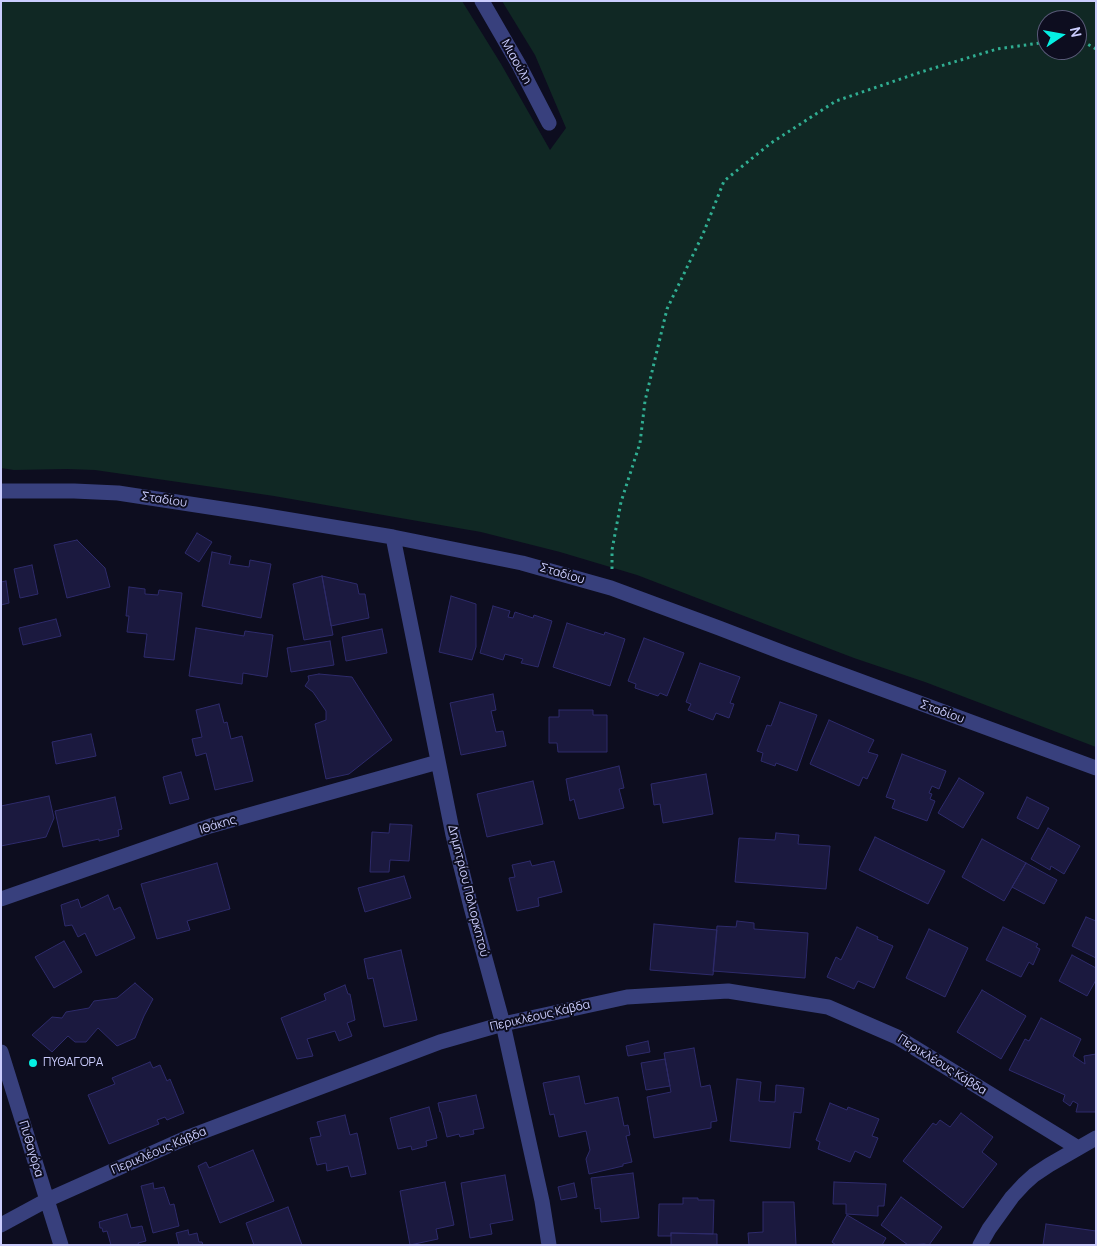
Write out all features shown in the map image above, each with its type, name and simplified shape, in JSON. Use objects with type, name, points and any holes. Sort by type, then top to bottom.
[{"type":"street","name":"Μιαούλη","points":[[482,1],[519,65],[549,123]]},
{"type":"street","points":[[1,482],[34,492]]},
{"type":"street","name":"Σταδίου","points":[[1,491],[118,493],[393,537],[522,563],[611,588],[784,654],[1096,768]]},
{"type":"street","name":"Δημητρίου Πολιορκητού","points":[[393,537],[462,871],[502,1024],[542,1201],[549,1245]]},
{"type":"street","name":"Ιθάκης","points":[[1,899],[210,826],[438,762]]},
{"type":"street","name":"Περικλέους Κάβδα","points":[[1,1225],[47,1200],[186,1138],[440,1042],[502,1024],[627,997],[728,991],[828,1006],[897,1037],[1078,1148]]},
{"type":"street","name":"Πυθαγόρα","points":[[1,1052],[61,1245]]},
{"type":"street","points":[[980,1245],[1006,1205],[1034,1174],[1096,1138]]},
{"type":"path","points":[[611,588],[612,550],[621,502],[640,443],[645,401],[667,309],[703,234],[724,181],[771,143],[836,101],[920,72],[997,49],[1037,43]]},
{"type":"green space","points":[[1,1],[462,1],[501,64],[550,150],[566,128],[535,55],[502,1],[1096,1],[1096,747],[925,682],[854,658],[637,575],[560,552],[481,532],[274,496],[95,470],[14,470],[1,468]]},
{"type":"building","points":[[197,533],[212,542],[199,562],[185,553]]},
{"type":"building","points":[[77,540],[105,568],[110,587],[67,598],[54,545]]},
{"type":"building","points":[[212,552],[231,556],[229,564],[249,567],[250,560],[271,564],[261,618],[202,606]]},
{"type":"building","points":[[32,565],[38,594],[20,598],[14,569]]},
{"type":"building","points":[[322,576],[357,584],[359,594],[365,594],[369,618],[331,626]]},
{"type":"building","points":[[322,576],[333,635],[304,640],[293,584]]},
{"type":"building","points":[[6,581],[9,603],[1,605],[1,582]]},
{"type":"building","points":[[129,587],[145,589],[145,594],[158,595],[159,590],[182,593],[174,660],[144,657],[147,634],[127,632],[129,616],[126,616]]},
{"type":"building","points":[[451,596],[476,604],[476,647],[472,660],[439,652]]},
{"type":"building","points":[[493,606],[510,611],[508,617],[513,618],[515,612],[533,618],[534,615],[552,621],[538,667],[521,663],[523,659],[505,654],[503,660],[480,653]]},
{"type":"building","points":[[56,619],[61,636],[23,645],[19,628]]},
{"type":"building","points":[[567,623],[604,635],[605,632],[625,639],[610,686],[553,667]]},
{"type":"building","points":[[196,628],[244,636],[245,631],[273,635],[267,677],[243,673],[242,684],[189,676]]},
{"type":"building","points":[[382,629],[387,653],[346,661],[342,637]]},
{"type":"building","points":[[644,638],[684,653],[667,696],[660,693],[658,696],[635,688],[636,684],[628,681]]},
{"type":"building","points":[[330,641],[334,665],[291,672],[287,648]]},
{"type":"building","points":[[700,663],[740,677],[730,703],[734,704],[729,718],[716,713],[713,720],[688,710],[691,704],[686,702]]},
{"type":"building","points":[[319,674],[352,677],[392,740],[349,774],[326,779],[315,724],[326,720],[326,711],[313,692],[305,686],[309,680],[308,676]]},
{"type":"building","points":[[493,694],[496,710],[491,711],[496,732],[503,731],[506,746],[461,755],[450,703]]},
{"type":"building","points":[[780,702],[817,715],[797,771],[776,763],[775,766],[761,761],[763,753],[757,751],[767,725],[771,726]]},
{"type":"building","points":[[219,704],[224,723],[227,722],[231,739],[242,736],[253,781],[215,790],[206,753],[196,756],[192,739],[202,737],[196,710]]},
{"type":"building","points":[[559,710],[593,710],[593,715],[607,715],[607,752],[558,752],[557,743],[549,743],[549,717],[559,717]]},
{"type":"building","points":[[829,720],[874,740],[868,752],[878,755],[867,779],[863,777],[859,786],[810,764]]},
{"type":"building","points":[[91,734],[96,756],[56,764],[52,742]]},
{"type":"building","points":[[902,754],[946,771],[939,789],[932,786],[929,793],[932,794],[930,799],[935,801],[927,821],[892,808],[895,800],[886,797]]},
{"type":"building","points":[[619,766],[624,788],[619,789],[624,808],[579,819],[574,799],[570,801],[566,779]]},
{"type":"building","points":[[181,772],[189,799],[170,804],[163,777]]},
{"type":"building","points":[[706,774],[713,814],[663,823],[660,804],[654,805],[651,784]]},
{"type":"building","points":[[959,778],[984,793],[963,828],[938,813]]},
{"type":"building","points":[[533,781],[543,824],[487,837],[477,794]]},
{"type":"building","points":[[49,796],[54,818],[46,837],[1,846],[1,806]]},
{"type":"building","points":[[115,797],[122,829],[118,830],[119,836],[63,847],[55,811]]},
{"type":"building","points":[[1027,797],[1049,808],[1038,829],[1017,818]]},
{"type":"building","points":[[390,824],[412,825],[409,861],[390,860],[389,872],[370,872],[372,832],[389,833]]},
{"type":"building","points":[[1048,828],[1080,846],[1064,874],[1051,866],[1050,870],[1031,859]]},
{"type":"building","points":[[776,833],[799,835],[798,844],[830,846],[826,889],[735,882],[739,838],[775,840]]},
{"type":"building","points":[[875,837],[945,871],[928,904],[859,870]]},
{"type":"building","points":[[982,839],[1026,863],[1004,901],[962,877]]},
{"type":"building","points":[[530,861],[532,866],[554,861],[562,892],[538,898],[539,906],[517,911],[509,878],[515,877],[512,865]]},
{"type":"building","points":[[217,863],[230,909],[187,921],[190,930],[157,939],[141,884]]},
{"type":"building","points":[[1026,863],[1057,880],[1044,904],[1012,887]]},
{"type":"building","points":[[404,876],[411,898],[365,912],[358,888]]},
{"type":"building","points":[[108,895],[114,910],[120,907],[135,938],[96,956],[85,933],[78,937],[72,925],[65,926],[61,905],[78,899],[81,908]]},
{"type":"building","points":[[1086,917],[1096,921],[1096,958],[1072,946]]},
{"type":"building","points":[[737,921],[754,923],[754,929],[808,933],[805,978],[713,971],[717,926],[736,927]]},
{"type":"building","points":[[654,924],[717,930],[713,975],[650,970]]},
{"type":"building","points":[[857,927],[893,946],[874,988],[858,981],[854,989],[827,977],[836,957],[841,960]]},
{"type":"building","points":[[1003,927],[1038,944],[1036,947],[1040,949],[1033,965],[1029,962],[1021,977],[986,960]]},
{"type":"building","points":[[929,929],[968,948],[945,997],[906,978]]},
{"type":"building","points":[[64,941],[82,972],[54,988],[35,957]]},
{"type":"building","points":[[401,950],[417,1020],[384,1027],[373,978],[368,979],[364,959]]},
{"type":"building","points":[[1072,955],[1096,968],[1096,980],[1087,996],[1059,981]]},
{"type":"building","points":[[135,983],[153,999],[135,1038],[117,1046],[98,1028],[86,1042],[75,1042],[68,1036],[52,1052],[32,1035],[52,1017],[62,1018],[66,1012],[89,1008],[94,1001],[117,998]]},
{"type":"building","points":[[345,985],[348,994],[350,994],[355,1020],[347,1023],[352,1036],[339,1041],[335,1031],[307,1039],[313,1056],[297,1059],[281,1018],[326,1000],[324,994]]},
{"type":"building","points":[[982,990],[1026,1016],[1001,1059],[957,1032]]},
{"type":"building","points":[[1041,1018],[1081,1039],[1073,1056],[1085,1064],[1084,1056],[1096,1054],[1096,1112],[1076,1112],[1078,1104],[1073,1101],[1070,1106],[1063,1101],[1065,1095],[1009,1070],[1025,1039],[1029,1041]]},
{"type":"building","points":[[648,1041],[650,1052],[628,1056],[626,1046]]},
{"type":"building","points":[[694,1048],[701,1087],[710,1085],[717,1121],[711,1122],[711,1128],[654,1138],[647,1097],[671,1092],[664,1053]]},
{"type":"building","points":[[665,1059],[670,1086],[646,1090],[641,1063]]},
{"type":"building","points":[[150,1062],[153,1068],[160,1065],[167,1081],[170,1079],[184,1113],[167,1120],[165,1117],[157,1120],[159,1124],[109,1144],[88,1095],[115,1084],[112,1078]]},
{"type":"building","points":[[579,1076],[585,1104],[618,1097],[624,1126],[628,1125],[630,1135],[626,1136],[632,1162],[589,1174],[586,1159],[590,1150],[586,1131],[559,1137],[554,1114],[550,1115],[543,1083]]},
{"type":"building","points":[[737,1079],[761,1082],[759,1101],[775,1102],[776,1085],[804,1088],[801,1113],[794,1112],[790,1148],[730,1141]]},
{"type":"building","points":[[476,1095],[484,1128],[473,1130],[474,1134],[460,1137],[459,1134],[447,1137],[438,1103]]},
{"type":"building","points":[[830,1103],[847,1110],[848,1107],[879,1119],[872,1136],[878,1138],[870,1158],[855,1151],[850,1162],[818,1149],[820,1142],[816,1140]]},
{"type":"building","points":[[429,1107],[437,1138],[426,1141],[427,1146],[412,1150],[411,1146],[398,1149],[390,1118]]},
{"type":"building","points":[[961,1113],[993,1137],[982,1152],[997,1164],[963,1208],[903,1161],[933,1123],[936,1125],[940,1120],[950,1127]]},
{"type":"building","points":[[345,1115],[350,1135],[357,1133],[366,1174],[351,1177],[348,1166],[327,1171],[326,1163],[317,1165],[310,1138],[321,1136],[317,1122]]},
{"type":"building","points":[[253,1150],[274,1201],[220,1223],[198,1166],[206,1162],[209,1168]]},
{"type":"building","points":[[633,1173],[639,1218],[601,1222],[600,1208],[595,1209],[591,1178]]},
{"type":"building","points":[[505,1175],[513,1220],[490,1224],[492,1234],[470,1238],[461,1183]]},
{"type":"building","points":[[445,1182],[454,1225],[436,1229],[438,1239],[410,1245],[400,1191]]},
{"type":"building","points":[[834,1182],[886,1184],[884,1206],[878,1206],[878,1216],[846,1214],[846,1204],[833,1204]]},
{"type":"building","points":[[153,1183],[154,1189],[164,1187],[170,1205],[174,1204],[179,1226],[153,1233],[141,1186]]},
{"type":"building","points":[[574,1183],[577,1197],[561,1200],[558,1187]]},
{"type":"building","points":[[901,1197],[942,1227],[929,1245],[908,1245],[881,1225]]},
{"type":"building","points":[[683,1198],[714,1200],[713,1234],[671,1233],[671,1236],[658,1236],[659,1204],[683,1204]]},
{"type":"building","points":[[763,1202],[794,1202],[796,1245],[749,1245],[748,1233],[763,1232]]},
{"type":"building","points":[[288,1207],[302,1245],[254,1245],[246,1223]]},
{"type":"building","points":[[127,1214],[131,1228],[142,1226],[146,1241],[138,1243],[139,1245],[111,1245],[107,1231],[103,1232],[99,1222]]},
{"type":"building","points":[[847,1215],[886,1238],[882,1245],[836,1245],[832,1242]]},
{"type":"building","points":[[1046,1224],[1096,1231],[1096,1245],[1043,1245]]},
{"type":"building","points":[[188,1230],[189,1235],[197,1233],[199,1242],[202,1242],[203,1245],[179,1245],[176,1233]]},
{"type":"building","points":[[671,1233],[717,1234],[717,1245],[671,1245]]},
{"type":"place","name":"ΠΥΘΑΓΟΡΑ","points":[[33,1063]]}]
